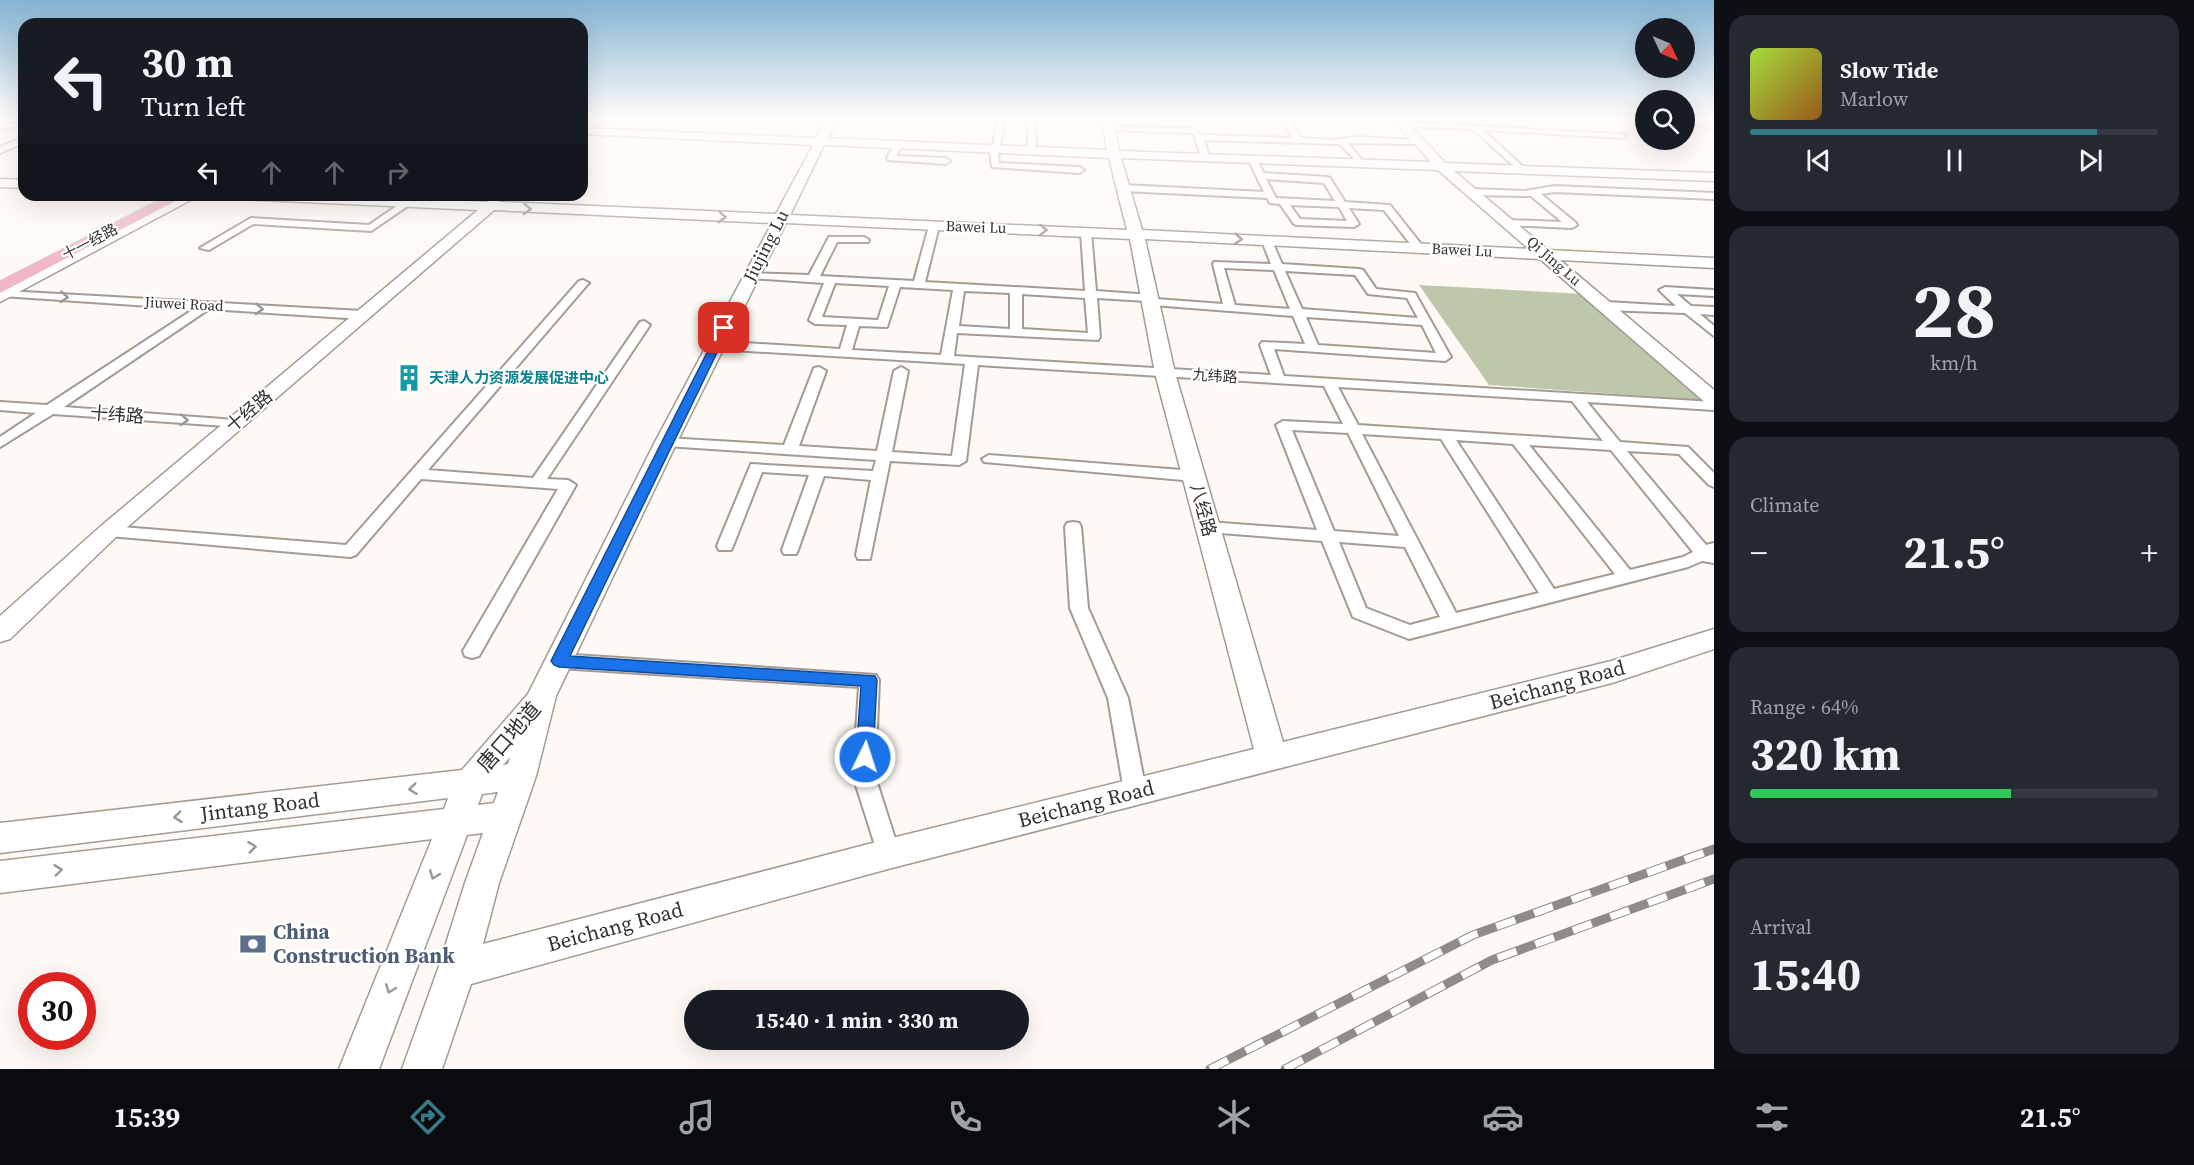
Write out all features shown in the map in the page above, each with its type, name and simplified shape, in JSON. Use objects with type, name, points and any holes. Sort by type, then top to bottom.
[{"type":"main road","name":"十一经路","points":[[0,274],[144,201]]},
{"type":"main road","name":"十一经路","points":[[1,292],[30,273],[168,201]]},
{"type":"street","name":"Jiujing Lu","points":[[542,696],[666,442],[806,169]]},
{"type":"street","points":[[1061,169],[1080,170]]},
{"type":"street","name":"八经路","points":[[1119,169],[1143,260],[1165,373],[1272,758]]},
{"type":"street","points":[[1258,169],[1273,201],[1387,207],[1419,248]]},
{"type":"street","name":"Qi Jing Lu","points":[[1445,169],[1547,254],[1714,400]]},
{"type":"street","points":[[1506,169],[1714,177]]},
{"type":"street","points":[[1612,169],[1714,172]]},
{"type":"street","points":[[1542,171],[1569,190]]},
{"type":"street","points":[[1262,176],[1327,180],[1354,224],[1297,222],[1283,202]]},
{"type":"street","points":[[0,183],[18,184]]},
{"type":"street","points":[[1124,188],[1270,195]]},
{"type":"street","points":[[1472,192],[1534,193],[1569,190],[1714,196]]},
{"type":"street","points":[[1509,223],[1572,225],[1534,193]]},
{"type":"street","points":[[1,292],[181,201]]},
{"type":"street","name":"Bawei Lu","points":[[365,201],[407,203],[496,201],[779,220],[1136,234],[1714,263]]},
{"type":"street","name":"十经路","points":[[0,632],[109,531],[496,201]]},
{"type":"street","points":[[205,248],[251,221],[371,228],[407,203]]},
{"type":"street","points":[[919,285],[934,226]]},
{"type":"street","points":[[952,329],[1094,337],[1086,232]]},
{"type":"street","points":[[813,279],[833,239],[864,240]]},
{"type":"street","points":[[1267,241],[1313,348]]},
{"type":"street","points":[[1230,308],[1218,264],[1359,272],[1372,292],[1411,295],[1445,357],[1266,345],[1279,380]]},
{"type":"street","points":[[751,275],[1092,295],[1230,308],[1426,322]]},
{"type":"street","points":[[831,279],[815,320],[883,324],[896,283]]},
{"type":"street","points":[[109,531],[350,551],[583,283]]},
{"type":"street","points":[[947,359],[959,287]]},
{"type":"street","points":[[1016,290],[1016,333]]},
{"type":"street","points":[[1714,293],[1665,290],[1714,332]]},
{"type":"street","name":"Jiuwei Road","points":[[1,292],[362,315]]},
{"type":"street","points":[[0,443],[206,306]]},
{"type":"street","points":[[1606,306],[1714,311]]},
{"type":"street","points":[[845,353],[854,322]]},
{"type":"street","points":[[537,483],[644,325]]},
{"type":"street","name":"九纬路","points":[[715,345],[1714,406]]},
{"type":"street","points":[[666,442],[959,461],[972,361]]},
{"type":"street","points":[[790,450],[819,371]]},
{"type":"street","points":[[864,555],[900,371]]},
{"type":"street","points":[[1329,383],[1451,621]]},
{"type":"street","points":[[1576,398],[1614,446],[1710,554],[1409,632],[1359,612],[1283,425],[1353,428],[1614,446],[1683,450],[1714,482]]},
{"type":"street","name":"十纬路","points":[[0,406],[235,424]]},
{"type":"street","points":[[1445,434],[1550,596]]},
{"type":"street","points":[[1517,439],[1626,576]]},
{"type":"street","points":[[725,546],[763,448]]},
{"type":"street","points":[[988,459],[1194,476]]},
{"type":"street","points":[[756,467],[880,476]]},
{"type":"street","points":[[790,549],[818,471]]},
{"type":"street","points":[[417,474],[568,485],[472,651]]},
{"type":"street","points":[[1074,527],[1079,608],[1118,698],[1135,791]]},
{"type":"street","points":[[1208,527],[1411,542]]},
{"type":"street","name":"Beichang Road","points":[[457,969],[888,854],[1612,672],[1714,639]]},
{"type":"street","points":[[559,661],[869,680],[864,776],[888,854]]},
{"type":"street","name":"唐口地道","points":[[422,1069],[520,776],[542,696]]},
{"type":"street","name":"唐口地道","points":[[359,1069],[471,781],[542,696]]},
{"type":"street","name":"Jintang Road","points":[[0,837],[520,776]]},
{"type":"street","name":"Jintang Road","points":[[0,877],[505,816]]},
{"type":"green space","points":[[1419,285],[1584,294],[1701,400],[1489,385]]},
{"type":"railway","points":[[1210,1069],[1473,935],[1714,849]]},
{"type":"railway","points":[[1285,1069],[1492,960],[1714,879]]},
{"type":"place","name":"天津人力资源发展促进中心","points":[[409,378]]},
{"type":"place","name":"China Construction Bank","points":[[253,944]]},
{"type":"route","points":[[724,328],[559,661],[869,680],[865,757]]}]
